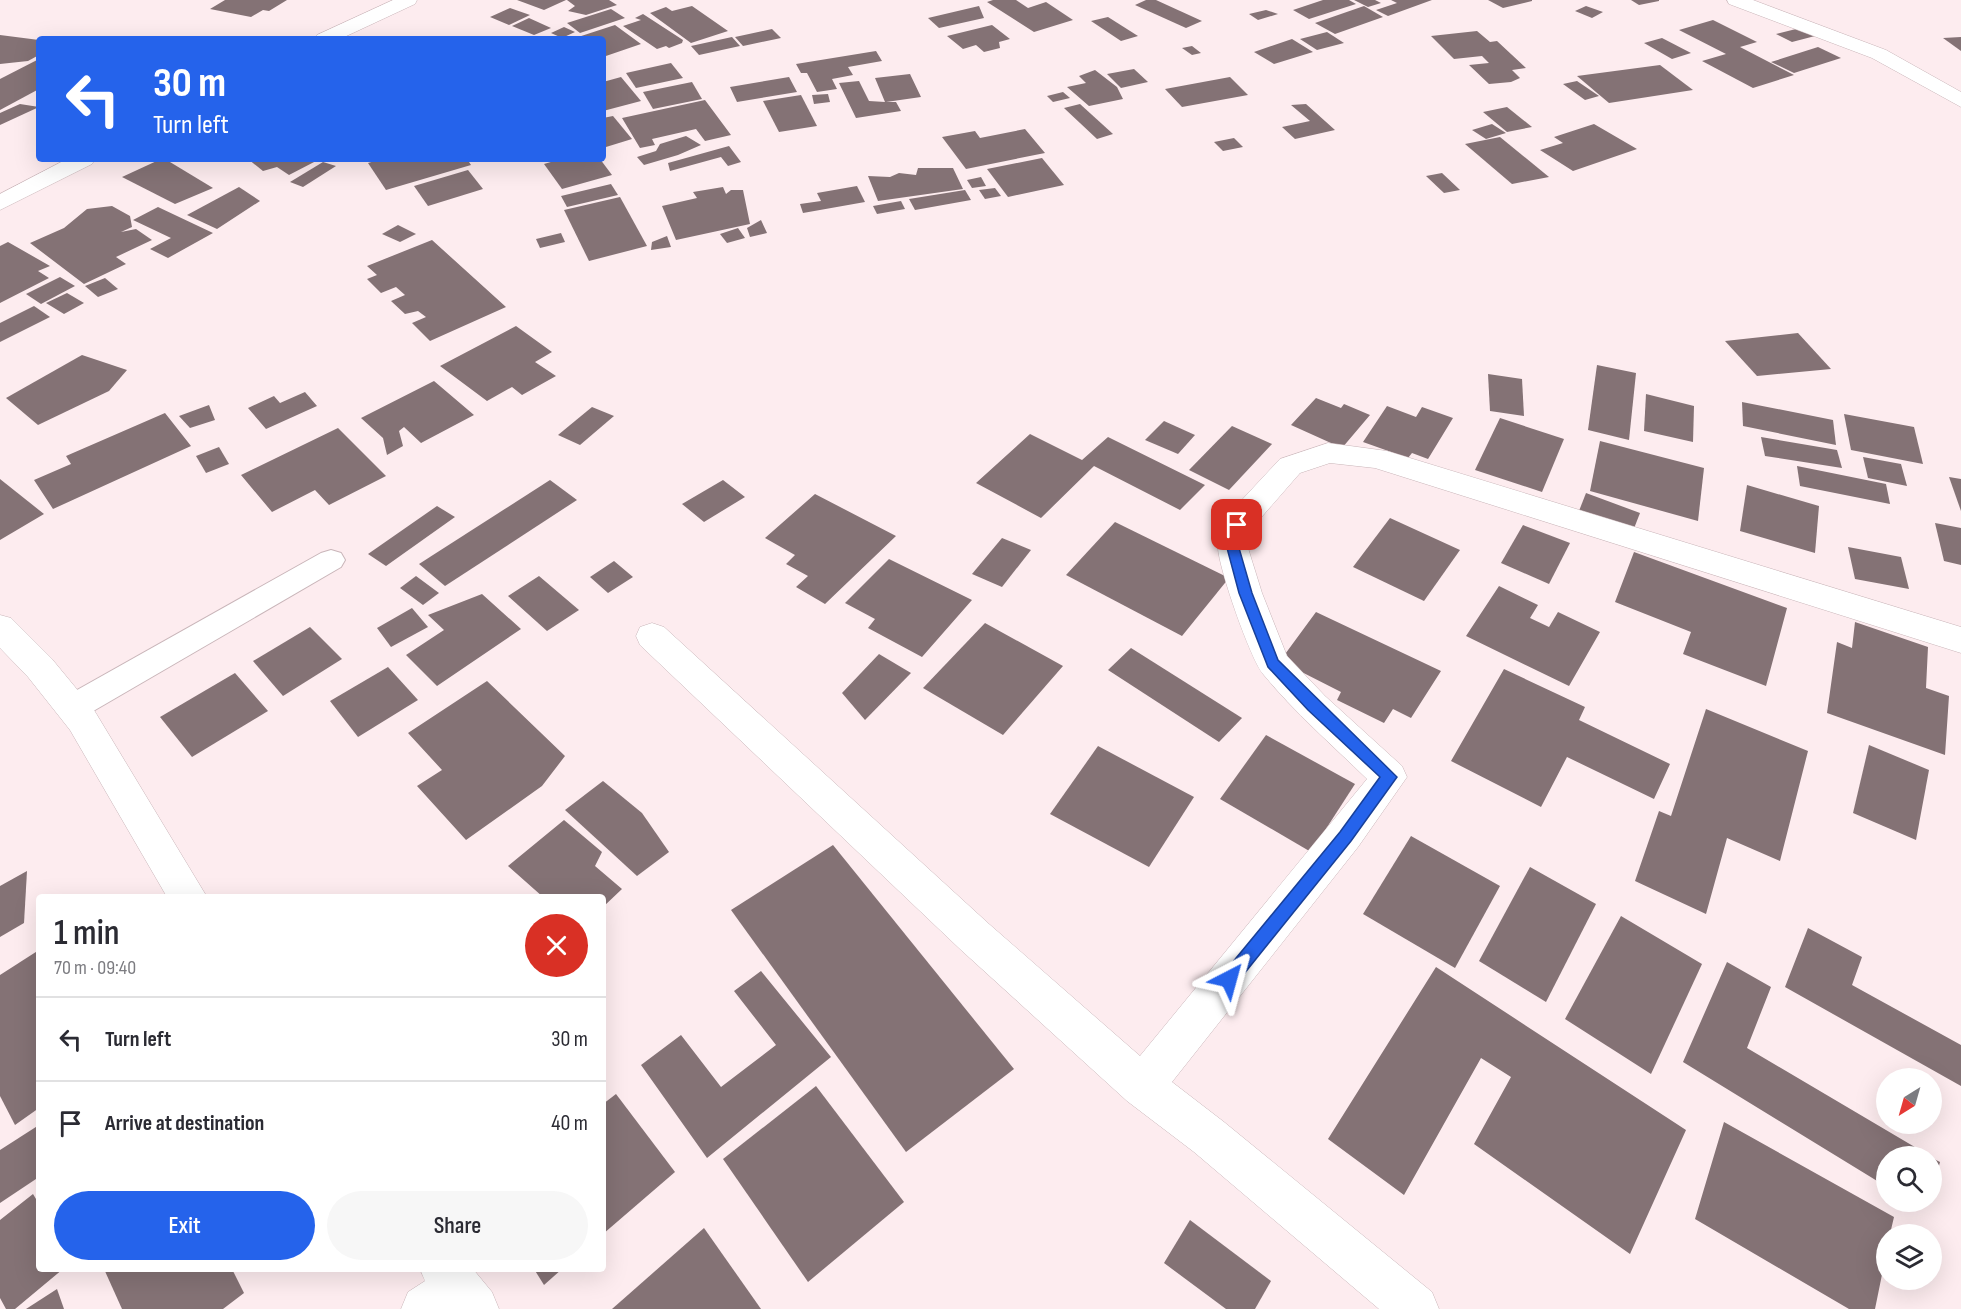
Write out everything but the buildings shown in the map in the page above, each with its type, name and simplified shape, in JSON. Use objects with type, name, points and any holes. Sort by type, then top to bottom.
[{"type":"street","points":[[330,36],[408,0]]},
{"type":"street","points":[[1736,0],[1880,54],[1961,101]]},
{"type":"street","points":[[0,203],[78,162]]},
{"type":"street","points":[[1142,1086],[1345,836],[1389,777],[1313,706],[1273,663],[1245,593],[1233,548],[1237,525],[1290,466],[1328,453],[1377,458],[1961,640]]},
{"type":"street","points":[[0,627],[72,708],[136,805],[186,894]]},
{"type":"street","points":[[652,636],[975,937],[1142,1086],[1209,1137],[1415,1309]]},
{"type":"lane","points":[[72,708],[331,560]]},
{"type":"route","points":[[1229,979],[1345,836],[1389,777],[1313,706],[1273,663],[1245,593],[1233,548],[1237,525]]}]
